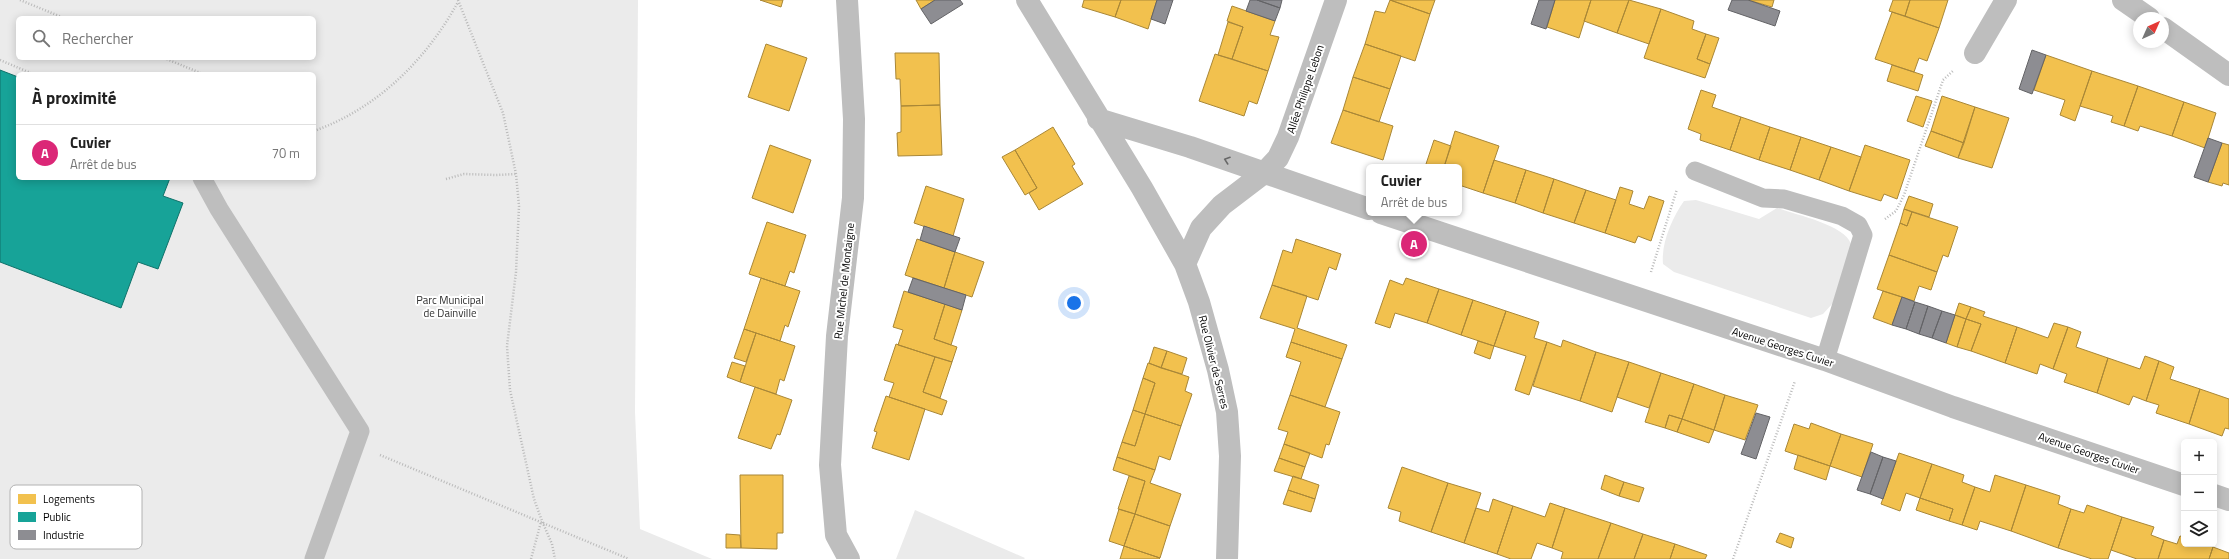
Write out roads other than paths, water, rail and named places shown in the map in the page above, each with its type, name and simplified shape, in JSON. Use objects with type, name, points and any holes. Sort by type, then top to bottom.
[{"type":"street","name":"Rue Michel de Montaigne","points":[[847,0],[854,119],[853,198],[837,336],[830,465],[836,535],[849,559]]},
{"type":"street","points":[[1027,0],[1098,119],[1142,188],[1185,264]]},
{"type":"street","name":"Allée Philippe Lebon","points":[[1264,173],[1278,158],[1288,137],[1336,0]]},
{"type":"street","points":[[1975,53],[2006,0]]},
{"type":"street","points":[[2123,0],[2140,12]]},
{"type":"street","points":[[2169,32],[2229,75]]},
{"type":"street","points":[[1098,119],[1126,126],[1366,208]]},
{"type":"street","points":[[1185,264],[1201,228],[1222,204],[1264,173]]},
{"type":"street","name":"Avenue Georges Cuvier","points":[[1390,216],[1825,360],[1953,407],[2181,484]]},
{"type":"street","name":"Rue Olivier de Serres","points":[[1185,264],[1201,310],[1218,370],[1227,412],[1230,456],[1227,559]]},
{"type":"street","points":[[2217,496],[2229,500]]},
{"type":"lane","points":[[1695,171],[1763,198],[1784,199],[1842,216],[1858,225],[1863,234],[1825,360]]},
{"type":"lane","points":[[203,180],[219,209],[360,431],[314,559]]},
{"type":"place","name":"Cuvier","points":[[1414,244]]},
{"type":"park label","name":"Parc Municipal de Dainville","points":[[450,306]]}]
